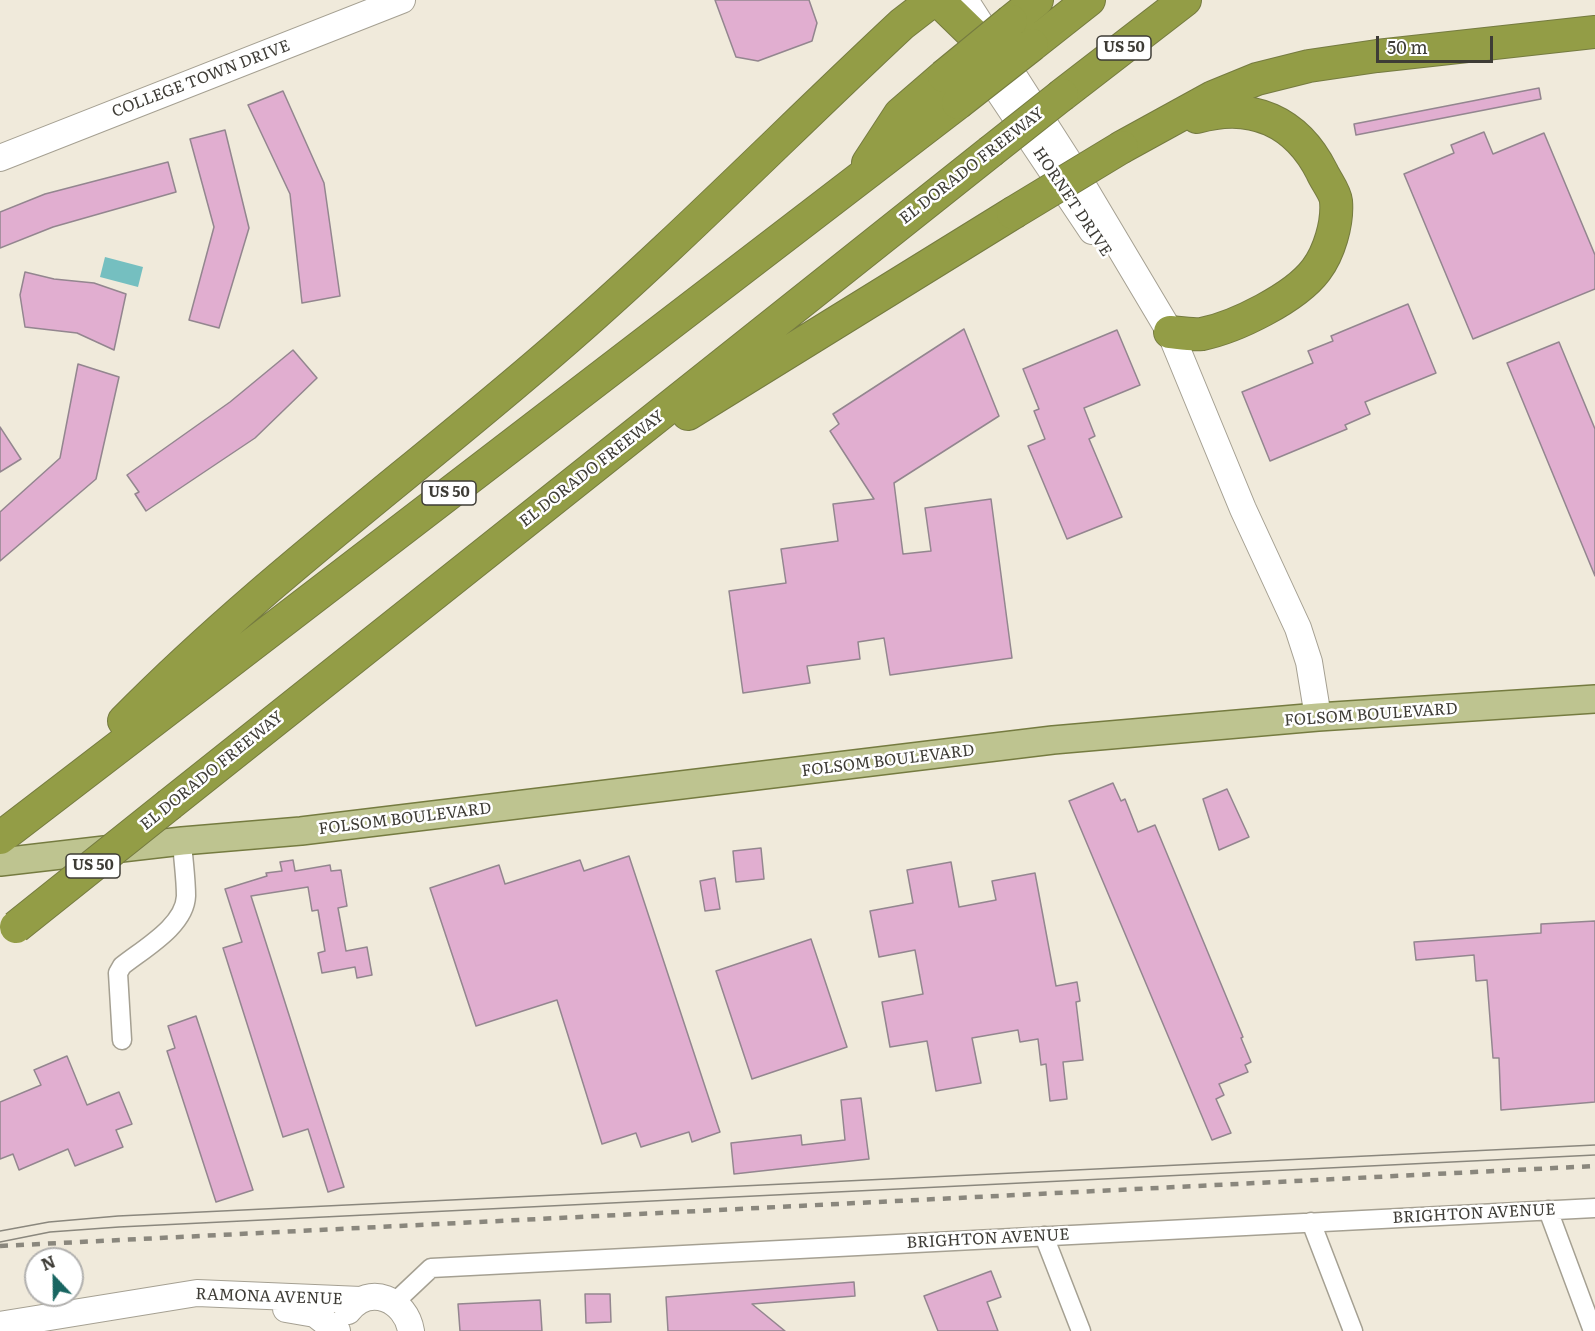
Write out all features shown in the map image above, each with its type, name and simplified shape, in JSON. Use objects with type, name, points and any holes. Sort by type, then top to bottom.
[{"type":"highway","points":[[843,80],[862,39],[898,0]]},
{"type":"highway","points":[[44,803],[182,662],[251,600],[553,351],[902,24],[936,0],[977,38],[1001,32]]},
{"type":"highway","points":[[951,89],[1001,32],[1036,0]]},
{"type":"highway","name":"US 50","points":[[0,838],[854,183],[951,89],[1032,45],[1089,0]]},
{"type":"highway","name":"EL DORADO FREEWAY","points":[[8,933],[990,152],[1185,0]]},
{"type":"highway","points":[[565,490],[1012,213],[1134,140],[1214,97],[1246,84],[1309,66],[1377,56],[1595,32]]},
{"type":"highway","points":[[1134,140],[1224,110],[1270,118],[1299,139],[1320,168],[1336,200],[1332,237],[1316,270],[1289,295],[1257,313],[1201,334],[1170,333]]},
{"type":"main road","name":"FOLSOM BOULEVARD","points":[[0,862],[182,841],[315,830],[1053,740],[1318,717],[1595,699]]},
{"type":"street","name":"COLLEGE TOWN DRIVE","points":[[0,158],[402,0]]},
{"type":"street","name":"HORNET DRIVE","points":[[936,0],[1186,374]]},
{"type":"street","name":"HORNET DRIVE","points":[[965,0],[1001,32],[1067,159],[1170,333],[1298,628],[1309,662],[1318,717]]},
{"type":"street","points":[[122,1040],[118,973],[122,966],[176,922],[182,911],[186,898],[182,841]]},
{"type":"street","name":"BRIGHTON AVENUE","points":[[395,1302],[431,1268],[1595,1208]]},
{"type":"street","points":[[1548,1210],[1593,1331]]},
{"type":"street","points":[[1311,1222],[1353,1331]]},
{"type":"street","points":[[1044,1236],[1081,1331]]},
{"type":"street","name":"RAMONA AVENUE","points":[[0,1325],[197,1293],[361,1300],[384,1298],[395,1302]]},
{"type":"street","name":"RAMONA AVENUE","points":[[33,1331],[179,1308],[292,1309],[315,1314],[339,1331],[344,1316],[361,1300]]},
{"type":"street","points":[[395,1302],[404,1310],[411,1331]]},
{"type":"water","points":[[105,257],[143,267],[138,287],[100,277]]},
{"type":"building","points":[[715,0],[809,0],[817,23],[812,41],[758,61],[736,57]]},
{"type":"building","points":[[1539,88],[1541,99],[1356,135],[1354,124]]},
{"type":"building","points":[[283,91],[324,183],[340,296],[302,303],[290,194],[248,105]]},
{"type":"building","points":[[225,130],[249,228],[219,328],[189,320],[214,227],[190,139]]},
{"type":"building","points":[[1484,132],[1493,154],[1544,133],[1595,255],[1595,289],[1473,339],[1404,174],[1454,153],[1451,145]]},
{"type":"building","points":[[168,162],[176,192],[53,227],[0,248],[0,212],[45,194]]},
{"type":"building","points":[[25,272],[54,279],[94,283],[126,294],[114,350],[77,333],[25,327],[20,295]]},
{"type":"building","points":[[1408,304],[1436,373],[1365,402],[1370,414],[1345,425],[1347,429],[1270,461],[1242,392],[1313,363],[1308,351],[1333,341],[1331,336]]},
{"type":"building","points":[[964,329],[999,416],[894,483],[903,554],[931,551],[925,508],[991,499],[1012,658],[890,675],[884,638],[858,642],[860,659],[807,666],[810,683],[743,693],[729,591],[786,583],[781,549],[838,541],[833,504],[874,499],[830,431],[839,424],[833,414]]},
{"type":"building","points":[[1117,330],[1140,385],[1084,408],[1095,436],[1089,439],[1122,517],[1067,539],[1028,446],[1045,439],[1034,411],[1039,409],[1023,369]]},
{"type":"building","points":[[1559,342],[1595,429],[1595,576],[1507,363]]},
{"type":"building","points":[[293,350],[317,378],[255,438],[146,511],[135,494],[139,492],[127,475],[230,402]]},
{"type":"building","points":[[78,364],[119,377],[96,479],[0,561],[0,512],[60,458]]},
{"type":"building","points":[[0,427],[21,459],[0,472]]},
{"type":"building","points":[[1113,783],[1121,801],[1125,799],[1138,832],[1155,825],[1243,1037],[1241,1038],[1251,1062],[1245,1065],[1248,1072],[1219,1084],[1224,1095],[1216,1099],[1231,1133],[1212,1140],[1069,801]]},
{"type":"building","points":[[1227,789],[1249,837],[1219,850],[1203,799]]},
{"type":"building","points":[[761,848],[764,879],[736,882],[733,851]]},
{"type":"building","points":[[629,856],[720,1132],[692,1142],[689,1132],[641,1147],[636,1133],[602,1144],[557,1000],[476,1026],[430,888],[499,865],[505,884],[580,860],[584,871]]},
{"type":"building","points":[[293,860],[295,871],[330,865],[331,871],[341,870],[347,906],[338,908],[346,951],[367,947],[372,975],[357,978],[355,967],[322,973],[318,953],[325,951],[318,910],[312,911],[308,887],[251,896],[344,1187],[328,1192],[308,1129],[283,1137],[223,948],[242,942],[225,889],[267,876],[266,873],[282,871],[280,862]]},
{"type":"building","points":[[951,862],[959,907],[996,900],[992,881],[1035,873],[1056,986],[1077,982],[1080,1001],[1076,1002],[1083,1060],[1063,1062],[1067,1099],[1050,1101],[1046,1064],[1041,1065],[1038,1039],[1020,1042],[1018,1030],[972,1038],[981,1083],[936,1091],[927,1041],[890,1047],[882,1002],[923,994],[915,950],[879,957],[870,911],[913,903],[907,870]]},
{"type":"building","points":[[715,878],[720,909],[705,911],[700,881]]},
{"type":"building","points":[[1595,921],[1595,1102],[1501,1110],[1499,1058],[1493,1058],[1487,980],[1476,981],[1474,955],[1416,960],[1414,942],[1541,933],[1541,924]]},
{"type":"building","points":[[811,939],[847,1047],[752,1079],[716,971]]},
{"type":"building","points":[[196,1016],[253,1190],[216,1202],[167,1051],[175,1048],[168,1026]]},
{"type":"building","points":[[67,1056],[87,1105],[119,1092],[132,1124],[116,1130],[123,1147],[75,1166],[68,1149],[19,1170],[13,1154],[0,1159],[0,1102],[41,1085],[34,1070]]},
{"type":"building","points":[[861,1098],[869,1159],[734,1174],[731,1143],[801,1135],[802,1145],[845,1140],[841,1100]]},
{"type":"building","points":[[991,1271],[1001,1297],[987,1302],[998,1331],[938,1331],[924,1296]]},
{"type":"building","points":[[854,1282],[855,1296],[752,1304],[785,1331],[668,1331],[666,1297]]},
{"type":"building","points":[[585,1294],[610,1294],[611,1322],[586,1323]]},
{"type":"building","points":[[540,1300],[542,1331],[460,1331],[458,1304]]},
{"type":"tram line","points":[[0,1231],[49,1222],[118,1216],[1595,1145]]},
{"type":"tram line","points":[[0,1242],[50,1232],[119,1227],[1595,1155]]},
{"type":"railway","points":[[0,1246],[1595,1166]]}]
